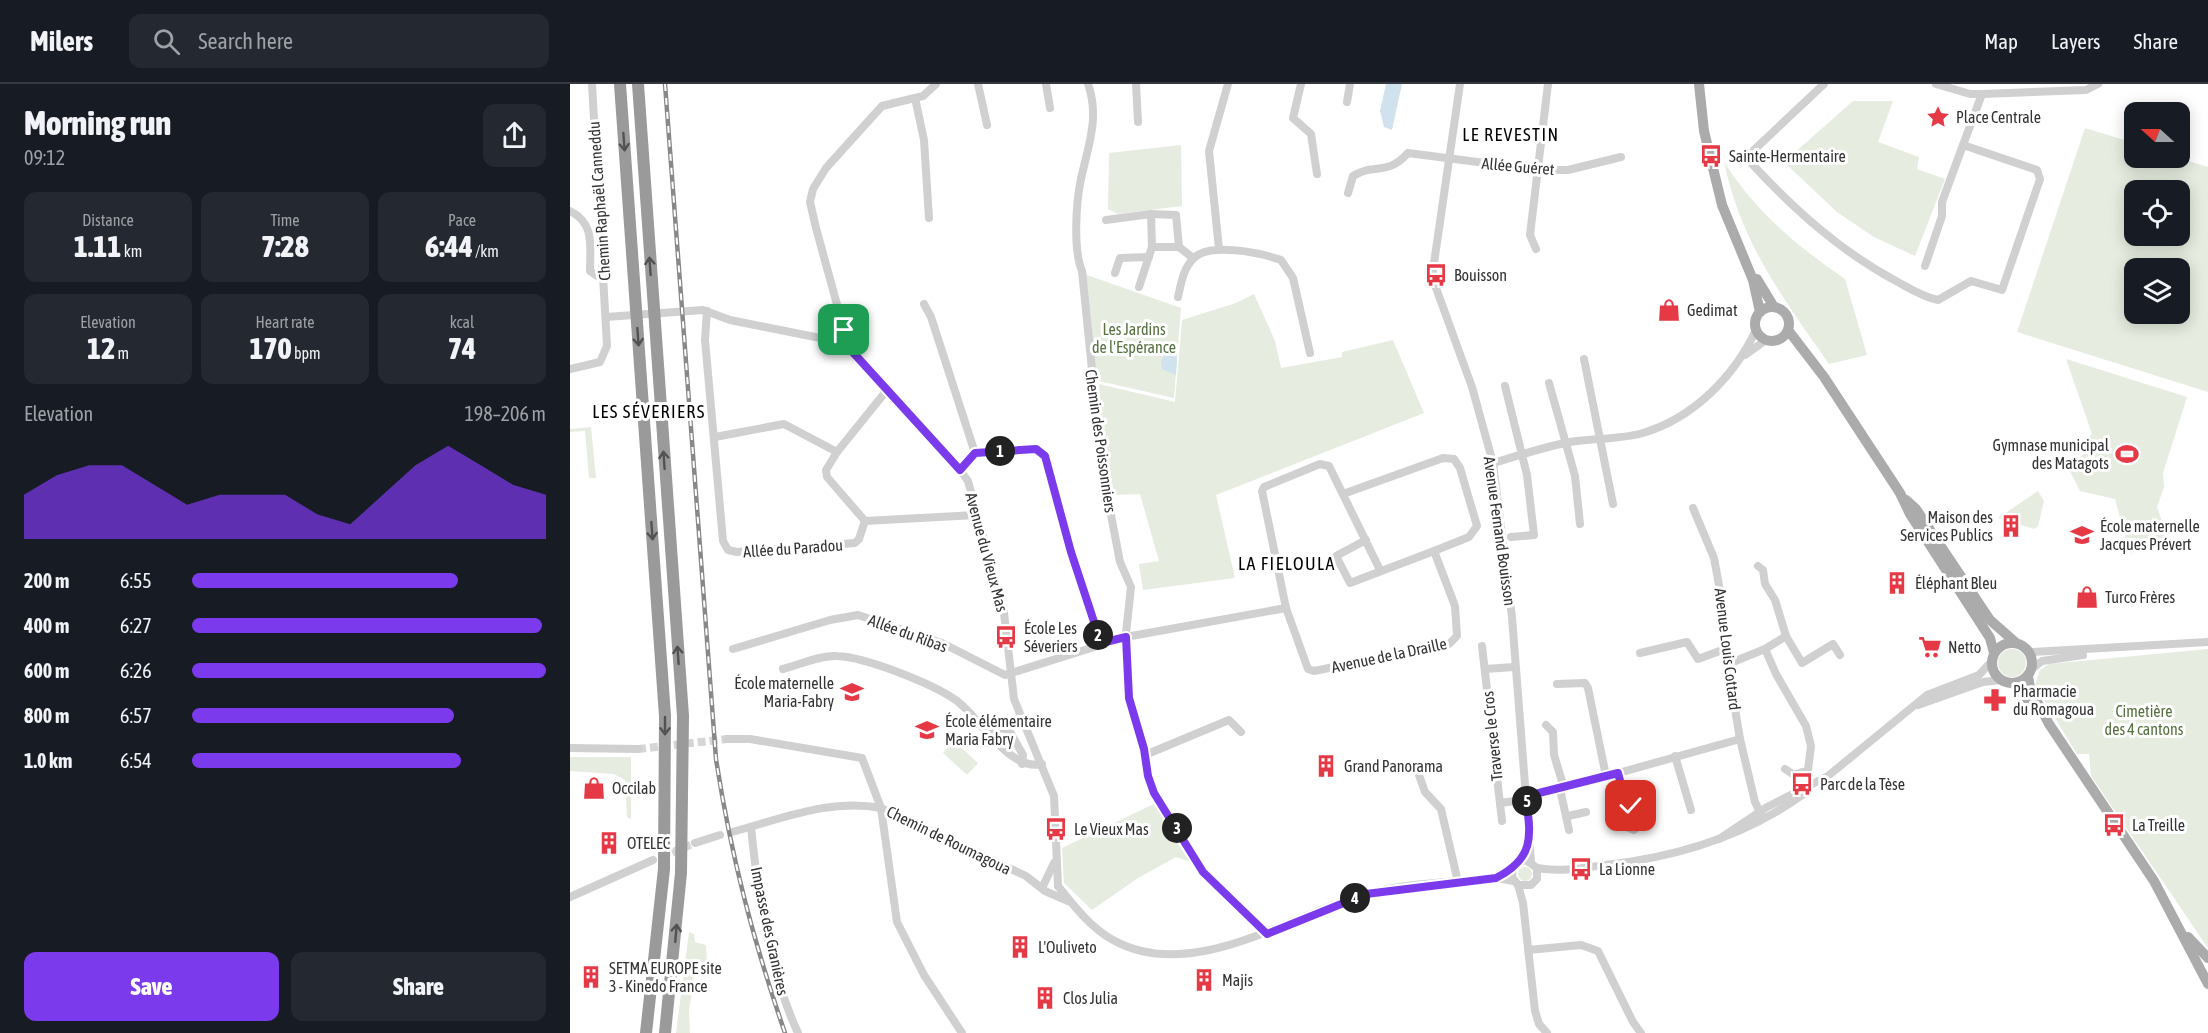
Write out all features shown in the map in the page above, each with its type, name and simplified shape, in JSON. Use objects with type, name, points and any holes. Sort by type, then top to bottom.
[{"type":"highway","points":[[620,84],[665,716],[663,869],[646,1033]]},
{"type":"highway","points":[[638,84],[683,716],[681,873],[665,1033]]},
{"type":"main road","points":[[1699,84],[1704,131],[1710,146],[1725,215],[1754,280],[1760,312],[1755,321],[1756,330],[1766,340],[1780,340],[1814,365]]},
{"type":"main road","points":[[1704,84],[1712,130],[1710,146]]},
{"type":"main road","points":[[1720,195],[1760,285],[1774,307],[1787,315],[1788,330],[1930,538],[1990,620],[2030,652],[2030,688],[2049,724],[2154,881],[2208,984]]},
{"type":"main road","points":[[1760,312],[1774,307]]},
{"type":"main road","points":[[1780,340],[1788,330]]},
{"type":"main road","points":[[1938,549],[1990,638],[1994,672],[2001,680],[2013,683],[2049,724]]},
{"type":"main road","points":[[1993,657],[2003,644],[2015,642]]},
{"type":"main road","points":[[2013,683],[2030,672]]},
{"type":"main road","points":[[2183,933],[2208,958]]},
{"type":"street","name":"Chemin Raphaël Canneddu","points":[[570,369],[600,362],[607,346],[592,84]]},
{"type":"street","points":[[606,317],[707,311],[730,320],[840,342],[844,330],[810,202],[813,189],[826,168],[882,106],[923,96],[936,84]]},
{"type":"street","points":[[978,84],[987,125]]},
{"type":"street","points":[[1046,84],[1050,108]]},
{"type":"street","name":"Chemin des Poissonniers","points":[[1088,84],[1095,105],[1091,146],[1080,180],[1076,259],[1082,271],[1102,468],[1120,562],[1131,588],[1126,637],[1129,698],[1154,793],[1203,872],[1267,934]]},
{"type":"street","points":[[1136,84],[1138,122]]},
{"type":"street","points":[[1219,249],[1209,151],[1228,84]]},
{"type":"street","points":[[1301,84],[1293,118],[1311,134],[1317,174]]},
{"type":"street","points":[[1347,102],[1350,84]]},
{"type":"street","name":"Avenue Fernand Bouisson","points":[[1460,84],[1432,277],[1472,387],[1493,462],[1512,618],[1514,667],[1534,882]]},
{"type":"street","points":[[1536,249],[1530,235],[1548,84]]},
{"type":"street","points":[[1824,84],[1754,150],[1751,157],[1752,164],[1795,210],[1835,243],[1876,270],[1938,300],[1971,281],[2002,290],[2040,179],[2037,170],[1964,145]]},
{"type":"street","points":[[1936,84],[1961,92],[1982,94],[2086,90],[2098,84]]},
{"type":"street","points":[[1925,266],[1942,216],[1942,202],[1982,94]]},
{"type":"street","points":[[915,98],[924,140],[929,218]]},
{"type":"street","name":"Allée Guéret","points":[[1348,193],[1353,176],[1360,171],[1395,166],[1408,153],[1539,170],[1568,170],[1621,157]]},
{"type":"street","points":[[570,210],[583,218],[589,229],[590,271],[597,276],[604,276]]},
{"type":"street","points":[[1139,288],[1152,247],[1150,214]]},
{"type":"street","points":[[1106,220],[1150,214],[1176,215],[1179,247]]},
{"type":"street","points":[[1152,247],[1179,247],[1193,258]]},
{"type":"street","points":[[1178,297],[1184,273],[1193,258],[1205,251],[1219,249],[1270,256],[1281,260],[1289,269],[1310,352]]},
{"type":"street","points":[[1115,273],[1120,258],[1149,257]]},
{"type":"street","points":[[924,304],[931,317],[975,453]]},
{"type":"street","name":"Allée du Paradou","points":[[707,311],[705,340],[723,541],[728,550],[737,552],[855,543],[860,539],[865,521]]},
{"type":"street","points":[[1493,462],[1564,443],[1643,433],[1691,410],[1713,391],[1742,357],[1756,330]]},
{"type":"street","points":[[1742,357],[1766,340]]},
{"type":"street","name":"Avenue du Vieux Mas","points":[[840,342],[849,348],[968,481],[1004,613],[1010,674],[1019,714],[1054,796],[1055,861],[1050,884]]},
{"type":"street","points":[[1584,359],[1613,504]]},
{"type":"street","points":[[1549,382],[1564,443],[1575,476],[1580,524]]},
{"type":"street","points":[[1505,386],[1522,454],[1534,535],[1511,537]]},
{"type":"street","points":[[887,390],[837,452],[826,467],[826,473],[865,521],[976,515]]},
{"type":"street","points":[[715,437],[784,424],[837,452]]},
{"type":"street","points":[[960,470],[975,453],[1036,449],[1045,456],[1071,552],[1101,643]]},
{"type":"street","points":[[1343,494],[1443,458],[1454,459],[1460,468],[1477,526],[1469,537],[1350,583],[1336,556],[1366,540]]},
{"type":"street","name":"Avenue de la Draille","points":[[1380,570],[1329,466],[1325,464],[1264,487],[1262,491],[1286,608],[1308,669],[1314,671],[1449,644],[1457,636],[1457,612],[1434,551]]},
{"type":"street","name":"Avenue Louis Cottard","points":[[1693,508],[1716,567],[1723,607],[1725,650],[1740,739],[1755,792],[1765,813]]},
{"type":"street","points":[[1758,566],[1763,570],[1765,584],[1775,600],[1786,636],[1802,663],[1833,644],[1840,655]]},
{"type":"street","points":[[1010,674],[1101,643],[1126,637],[1286,608]]},
{"type":"street","name":"Allée du Ribas","points":[[733,649],[830,620],[858,615],[942,643],[1001,674],[1010,674]]},
{"type":"street","points":[[1728,664],[1765,649],[1786,636]]},
{"type":"street","points":[[1640,653],[1687,642],[1698,659],[1725,650]]},
{"type":"street","points":[[2030,652],[2208,642]]},
{"type":"street","name":"Traverse le Cros","points":[[1482,646],[1502,821]]},
{"type":"street","points":[[1765,649],[1810,738],[1808,770],[1794,775],[1785,769]]},
{"type":"street","points":[[2030,672],[2050,659],[2113,649]]},
{"type":"street","points":[[783,669],[835,656],[868,663],[940,691],[958,701],[1022,764],[1042,764]]},
{"type":"street","points":[[1523,903],[1534,882],[1554,871],[1654,859],[1719,839],[1840,768],[1927,695],[1979,675],[1993,657]]},
{"type":"street","name":"Traverse le Cros","points":[[1485,669],[1514,667]]},
{"type":"street","points":[[1912,708],[1983,682],[2001,680]]},
{"type":"street","points":[[1557,684],[1585,683],[1588,688],[1606,776]]},
{"type":"street","points":[[1145,754],[1229,720],[1241,732]]},
{"type":"street","points":[[1546,725],[1553,732],[1554,755],[1569,830]]},
{"type":"street","points":[[991,735],[1000,728],[1009,730],[1023,755],[1022,764]]},
{"type":"street","name":"Chemin de Roumagoua","points":[[727,739],[761,740],[862,758],[881,808],[1026,876],[1050,884],[1113,940],[1145,951],[1163,954],[1206,950],[1267,934],[1366,894],[1496,878],[1516,883],[1534,882]]},
{"type":"street","name":"Traverse le Cros","points":[[1500,803],[1562,789],[1740,739]]},
{"type":"street","points":[[570,748],[638,749]]},
{"type":"street","points":[[1675,756],[1692,810]]},
{"type":"street","points":[[1618,773],[1626,803]]},
{"type":"street","points":[[1419,775],[1425,792],[1441,809],[1458,882]]},
{"type":"street","points":[[732,832],[821,808],[855,805],[881,808],[897,922],[924,975],[962,1033]]},
{"type":"street","points":[[1568,816],[1586,812]]},
{"type":"street","name":"Impasse des Granières","points":[[751,827],[755,866],[775,968],[798,1033]]},
{"type":"street","points":[[695,843],[720,834]]},
{"type":"street","name":"Avenue Fernand Bouisson","points":[[1521,861],[1529,844]]},
{"type":"street","points":[[570,897],[652,860]]},
{"type":"street","points":[[1521,861],[1554,871]]},
{"type":"street","name":"Chemin de Roumagoua","points":[[1496,878],[1521,861]]},
{"type":"street","points":[[1513,868],[1523,903],[1535,1011],[1539,1024],[1547,1033]]},
{"type":"street","points":[[1528,950],[1581,945],[1598,951],[1633,1022],[1641,1033]]},
{"type":"green space","points":[[1853,101],[1893,101],[1878,142],[1919,157],[1917,169],[1945,179],[1915,256],[1874,237],[1837,212],[1784,162]]},
{"type":"green space","points":[[2085,128],[2124,140],[2124,168],[2190,168],[2190,162],[2208,167],[2208,392],[2017,332]]},
{"type":"green space","points":[[1181,145],[1182,206],[1118,214],[1108,209],[1109,153]]},
{"type":"green space","points":[[1724,162],[1750,197],[1778,227],[1845,279],[1867,355],[1829,364],[1780,292],[1753,244],[1741,219]]},
{"type":"green space","name":"Les Jardins de l'Espérance","points":[[1084,274],[1181,308],[1174,398],[1095,380]]},
{"type":"green space","points":[[1254,294],[1275,341],[1281,368],[1342,357],[1342,352],[1393,340],[1424,413],[1216,495],[1235,578],[1143,590],[1139,564],[1159,561],[1140,494],[1113,495],[1105,469],[1099,384],[1175,402],[1182,320],[1236,303]]},
{"type":"green space","name":"Gymnase municipal des Matagots","points":[[2066,359],[2187,397],[2163,473],[2164,487],[2157,507],[2169,541],[2130,554],[2115,499],[2080,491],[2070,471],[2077,467],[2077,459],[2091,449],[2088,438],[2092,434]]},
{"type":"green space","points":[[591,427],[596,478],[589,478],[585,431],[570,432],[570,429]]},
{"type":"green space","points":[[2038,491],[2044,501],[2038,526],[2034,529],[1998,518]]},
{"type":"green space","points":[[2012,649],[2022,653],[2026,663],[2022,673],[2012,677],[2002,673],[1998,663],[2002,653]]},
{"type":"green space","name":"Cimetière des 4 cantons","points":[[2208,649],[2208,948],[2091,776],[2089,754],[2077,754],[2035,685],[2040,670],[2049,664]]},
{"type":"green space","points":[[954,741],[978,763],[967,775],[943,753]]},
{"type":"green space","points":[[570,757],[631,757],[631,819],[627,817],[625,780],[614,774],[570,771]]},
{"type":"green space","points":[[1158,802],[1197,864],[1176,857],[1138,878],[1092,910],[1064,883],[1062,848]]},
{"type":"green space","points":[[1525,867],[1530,869],[1532,874],[1530,879],[1525,881],[1520,879],[1518,874],[1520,869]]},
{"type":"green space","points":[[689,932],[694,934],[695,942],[706,945],[707,961],[702,972],[694,975],[689,1011],[690,1033],[676,1033]]},
{"type":"water","points":[[1386,84],[1402,84],[1392,130],[1384,127],[1380,111]]},
{"type":"water","points":[[1167,352],[1177,357],[1176,375],[1162,369],[1161,360]]},
{"type":"tunnel","points":[[638,749],[727,739]]},
{"type":"tunnel","points":[[661,857],[695,843]]},
{"type":"railway","points":[[665,84],[716,759],[744,898],[785,1033]]},
{"type":"place","name":"Place Centrale","points":[[1938,117]]},
{"type":"place","name":"Sainte-Hermentaire","points":[[1711,156]]},
{"type":"place","name":"Bouisson","points":[[1436,275]]},
{"type":"place","name":"Gedimat","points":[[1669,310]]},
{"type":"place","name":"Gymnase municipal des Matagots","points":[[2127,454]]},
{"type":"place","name":"Maison des Services Publics","points":[[2011,526]]},
{"type":"place","name":"École maternelle Jacques Prévert","points":[[2082,535]]},
{"type":"place","name":"Éléphant Bleu","points":[[1897,583]]},
{"type":"place","name":"Turco Frères","points":[[2087,597]]},
{"type":"place","name":"École Les Séveriers","points":[[1006,637]]},
{"type":"place","name":"Netto","points":[[1930,647]]},
{"type":"place","name":"École maternelle Maria-Fabry","points":[[852,692]]},
{"type":"place","name":"Pharmacie du Romagoua","points":[[1995,700]]},
{"type":"place","name":"École élémentaire Maria Fabry","points":[[927,730]]},
{"type":"place","name":"Grand Panorama","points":[[1326,766]]},
{"type":"place","name":"Parc de la Tèse","points":[[1802,784]]},
{"type":"place","name":"Occilab","points":[[594,788]]},
{"type":"place","name":"La Treille","points":[[2114,825]]},
{"type":"place","name":"Le Vieux Mas","points":[[1056,829]]},
{"type":"place","name":"OTELEC","points":[[609,843]]},
{"type":"place","name":"La Lionne","points":[[1581,869]]},
{"type":"place","name":"L'Ouliveto","points":[[1020,947]]},
{"type":"place","name":"SETMA EUROPE site 3 - Kinedo France","points":[[591,977]]},
{"type":"place","name":"Majis","points":[[1204,980]]},
{"type":"place","name":"Clos Julia","points":[[1045,998]]},
{"type":"district","name":"LE REVESTIN","points":[[1511,135]]},
{"type":"district","name":"LES SÉVERIERS","points":[[649,412]]},
{"type":"district","name":"LA FIELOULA","points":[[1287,564]]},
{"type":"route","points":[[844,330],[840,342],[849,348],[960,470],[975,453],[1036,449],[1045,456],[1071,552],[1101,643],[1126,637],[1129,698],[1141,736],[1148,776],[1154,793],[1199,861],[1203,872],[1267,934],[1366,894],[1404,887],[1496,878],[1513,868],[1526,853],[1530,836],[1526,798],[1531,795],[1618,773],[1626,803],[1631,806]]}]
